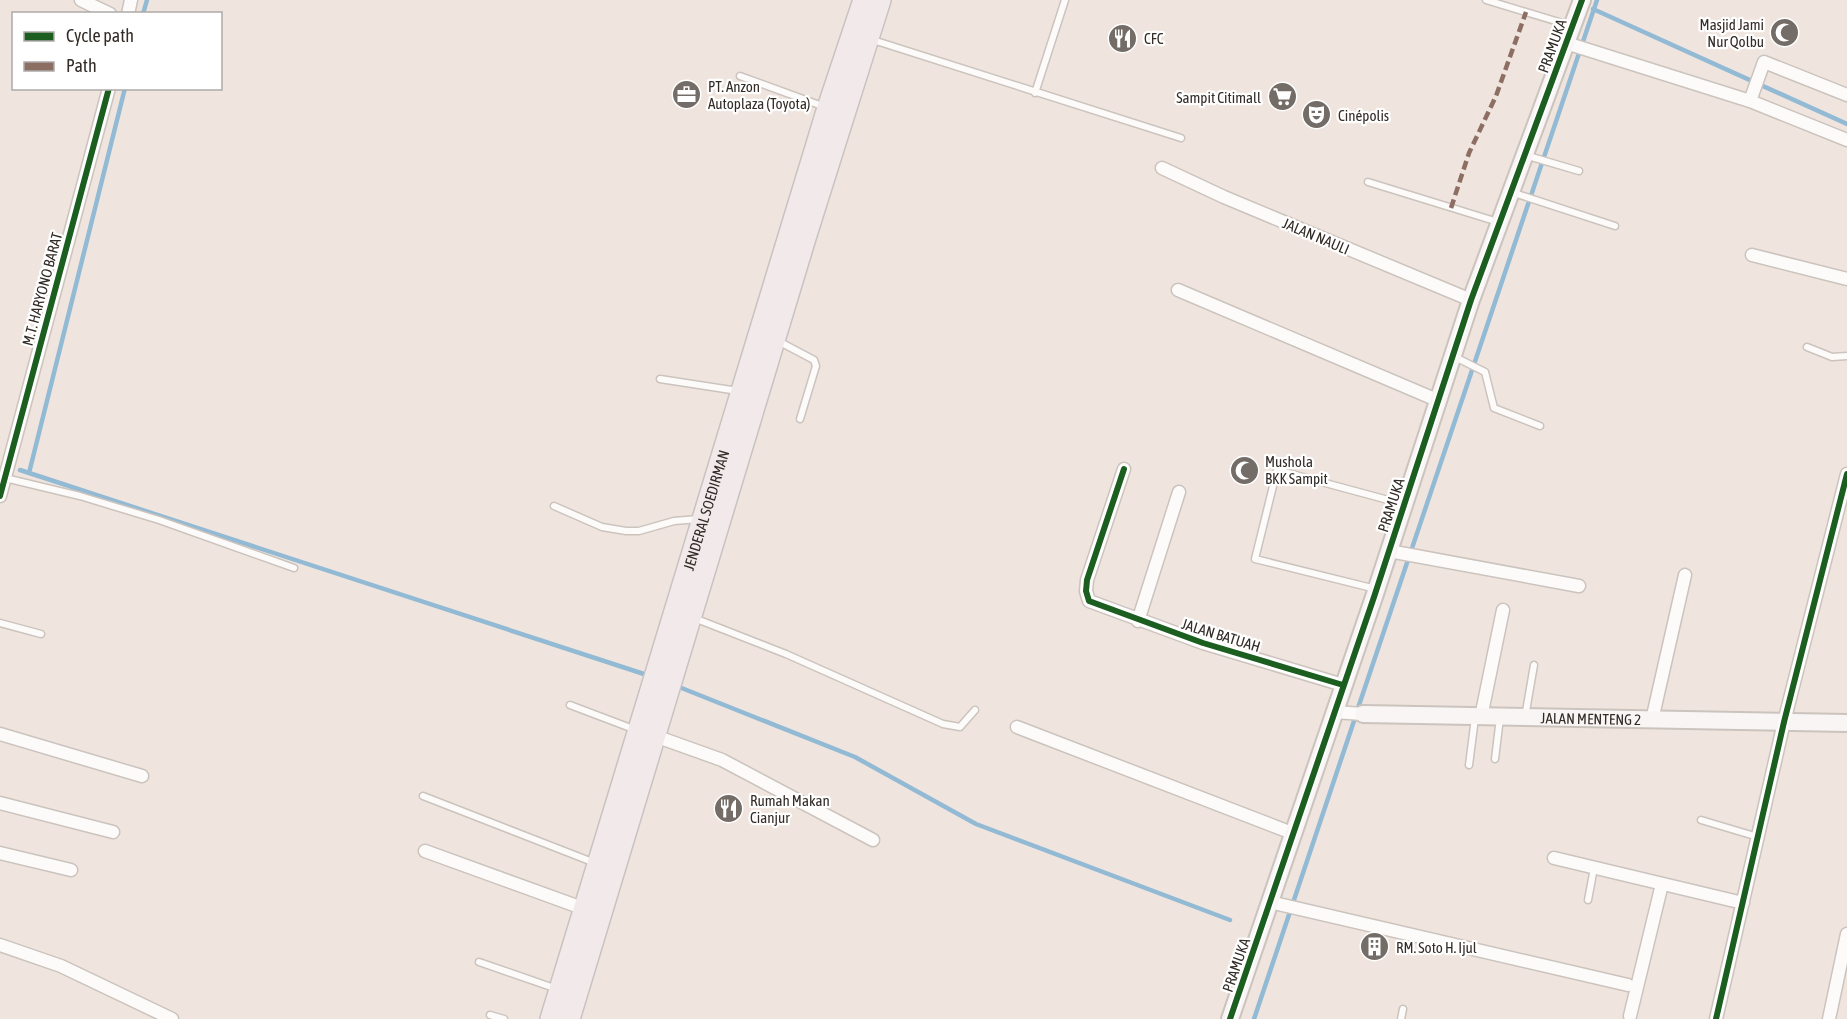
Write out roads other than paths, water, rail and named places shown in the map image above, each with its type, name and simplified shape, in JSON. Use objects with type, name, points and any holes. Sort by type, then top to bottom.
[{"type":"highway","name":"JENDERAL SOEDIRMAN","points":[[552,1019],[598,865],[690,616],[728,465],[742,392],[828,108],[864,0]]},
{"type":"highway","name":"JENDERAL SOEDIRMAN","points":[[569,1019],[703,519],[728,465],[775,339],[880,0]]},
{"type":"street","points":[[81,0],[106,12]]},
{"type":"street","name":"PRAMUKA","points":[[1230,1019],[1278,904],[1292,833],[1348,713],[1343,685],[1377,589],[1395,552],[1404,505],[1437,400],[1510,192],[1524,155],[1576,46],[1572,26],[1582,0]]},
{"type":"street","points":[[1576,46],[1750,101],[1847,140]]},
{"type":"street","points":[[1750,101],[1764,62],[1847,95]]},
{"type":"street","name":"M.T. HARYONO BARAT","points":[[0,496],[2,480],[108,90]]},
{"type":"street","name":"JALAN NAULI","points":[[1162,168],[1224,197],[1471,300]]},
{"type":"street","points":[[1752,255],[1847,279]]},
{"type":"street","points":[[1178,290],[1437,400]]},
{"type":"street","name":"JALAN BATUAH","points":[[1124,469],[1086,591],[1089,601],[1138,621],[1343,685]]},
{"type":"street","points":[[1716,1019],[1784,722],[1847,474]]},
{"type":"street","points":[[1138,621],[1179,492]]},
{"type":"street","points":[[1395,552],[1579,586]]},
{"type":"street","points":[[1652,720],[1685,575]]},
{"type":"street","points":[[1478,717],[1503,610]]},
{"type":"street","name":"JALAN MENTENG 2","points":[[1348,713],[1847,723]]},
{"type":"street","points":[[1017,727],[1292,833]]},
{"type":"street","points":[[647,733],[722,760],[873,840]]},
{"type":"street","points":[[0,734],[142,776]]},
{"type":"street","points":[[0,803],[113,832]]},
{"type":"street","points":[[424,851],[585,909]]},
{"type":"street","points":[[0,853],[71,870]]},
{"type":"street","points":[[1554,858],[1743,903]]},
{"type":"street","points":[[1630,1016],[1662,884]]},
{"type":"street","points":[[1278,904],[1628,985]]},
{"type":"street","points":[[1829,1019],[1847,934]]},
{"type":"street","points":[[0,945],[62,966],[172,1019]]},
{"type":"lane","points":[[1035,93],[1065,0]]},
{"type":"lane","points":[[1486,0],[1572,26]]},
{"type":"lane","points":[[868,38],[1181,138]]},
{"type":"lane","points":[[740,76],[828,108]]},
{"type":"lane","points":[[1524,155],[1580,171]]},
{"type":"lane","points":[[1368,182],[1499,223]]},
{"type":"lane","points":[[1510,192],[1615,226]]},
{"type":"lane","points":[[775,339],[814,360],[816,366],[800,419]]},
{"type":"lane","points":[[1807,347],[1832,357],[1847,356]]},
{"type":"lane","points":[[1452,356],[1485,372],[1494,408],[1540,426]]},
{"type":"lane","points":[[660,379],[742,392]]},
{"type":"lane","points":[[1377,589],[1255,559],[1277,470],[1404,505]]},
{"type":"lane","points":[[2,480],[80,496],[159,520],[294,568]]},
{"type":"lane","points":[[554,506],[602,527],[626,531],[639,531],[674,521],[703,519]]},
{"type":"lane","points":[[690,616],[786,654],[944,724],[954,727],[964,725],[975,710]]},
{"type":"lane","points":[[0,623],[41,634]]},
{"type":"lane","points":[[1525,717],[1534,665]]},
{"type":"lane","points":[[570,705],[647,733]]},
{"type":"lane","points":[[1469,765],[1478,717]]},
{"type":"lane","points":[[1495,759],[1501,717]]},
{"type":"lane","points":[[423,796],[598,865]]},
{"type":"lane","points":[[1701,820],[1758,837]]},
{"type":"lane","points":[[1588,900],[1594,868]]},
{"type":"lane","points":[[479,962],[560,990]]},
{"type":"lane","points":[[1401,1019],[1403,1009]]},
{"type":"lane","points":[[490,1014],[504,1019]]},
{"type":"waterway","points":[[144,12],[147,0]]},
{"type":"waterway","points":[[1357,711],[1597,0]]},
{"type":"waterway","points":[[1593,9],[1847,124]]},
{"type":"waterway","points":[[29,473],[125,90]]},
{"type":"waterway","points":[[20,470],[647,675]]},
{"type":"waterway","points":[[679,687],[855,757],[976,824],[1230,920]]},
{"type":"waterway","points":[[1254,1019],[1355,718]]},
{"type":"place","name":"Masjid Jami Nur Qolbu","points":[[1785,33]]},
{"type":"place","name":"CFC","points":[[1123,38]]},
{"type":"place","name":"PT. Anzon Autoplaza (Toyota)","points":[[687,95]]},
{"type":"place","name":"Sampit Citimall","points":[[1282,97]]},
{"type":"place","name":"Cinépolis","points":[[1317,115]]},
{"type":"place","name":"Mushola BKK Sampit","points":[[1244,470]]},
{"type":"place","name":"Rumah Makan Cianjur","points":[[729,809]]},
{"type":"place","name":"RM. Soto H. Ijul","points":[[1375,947]]}]
